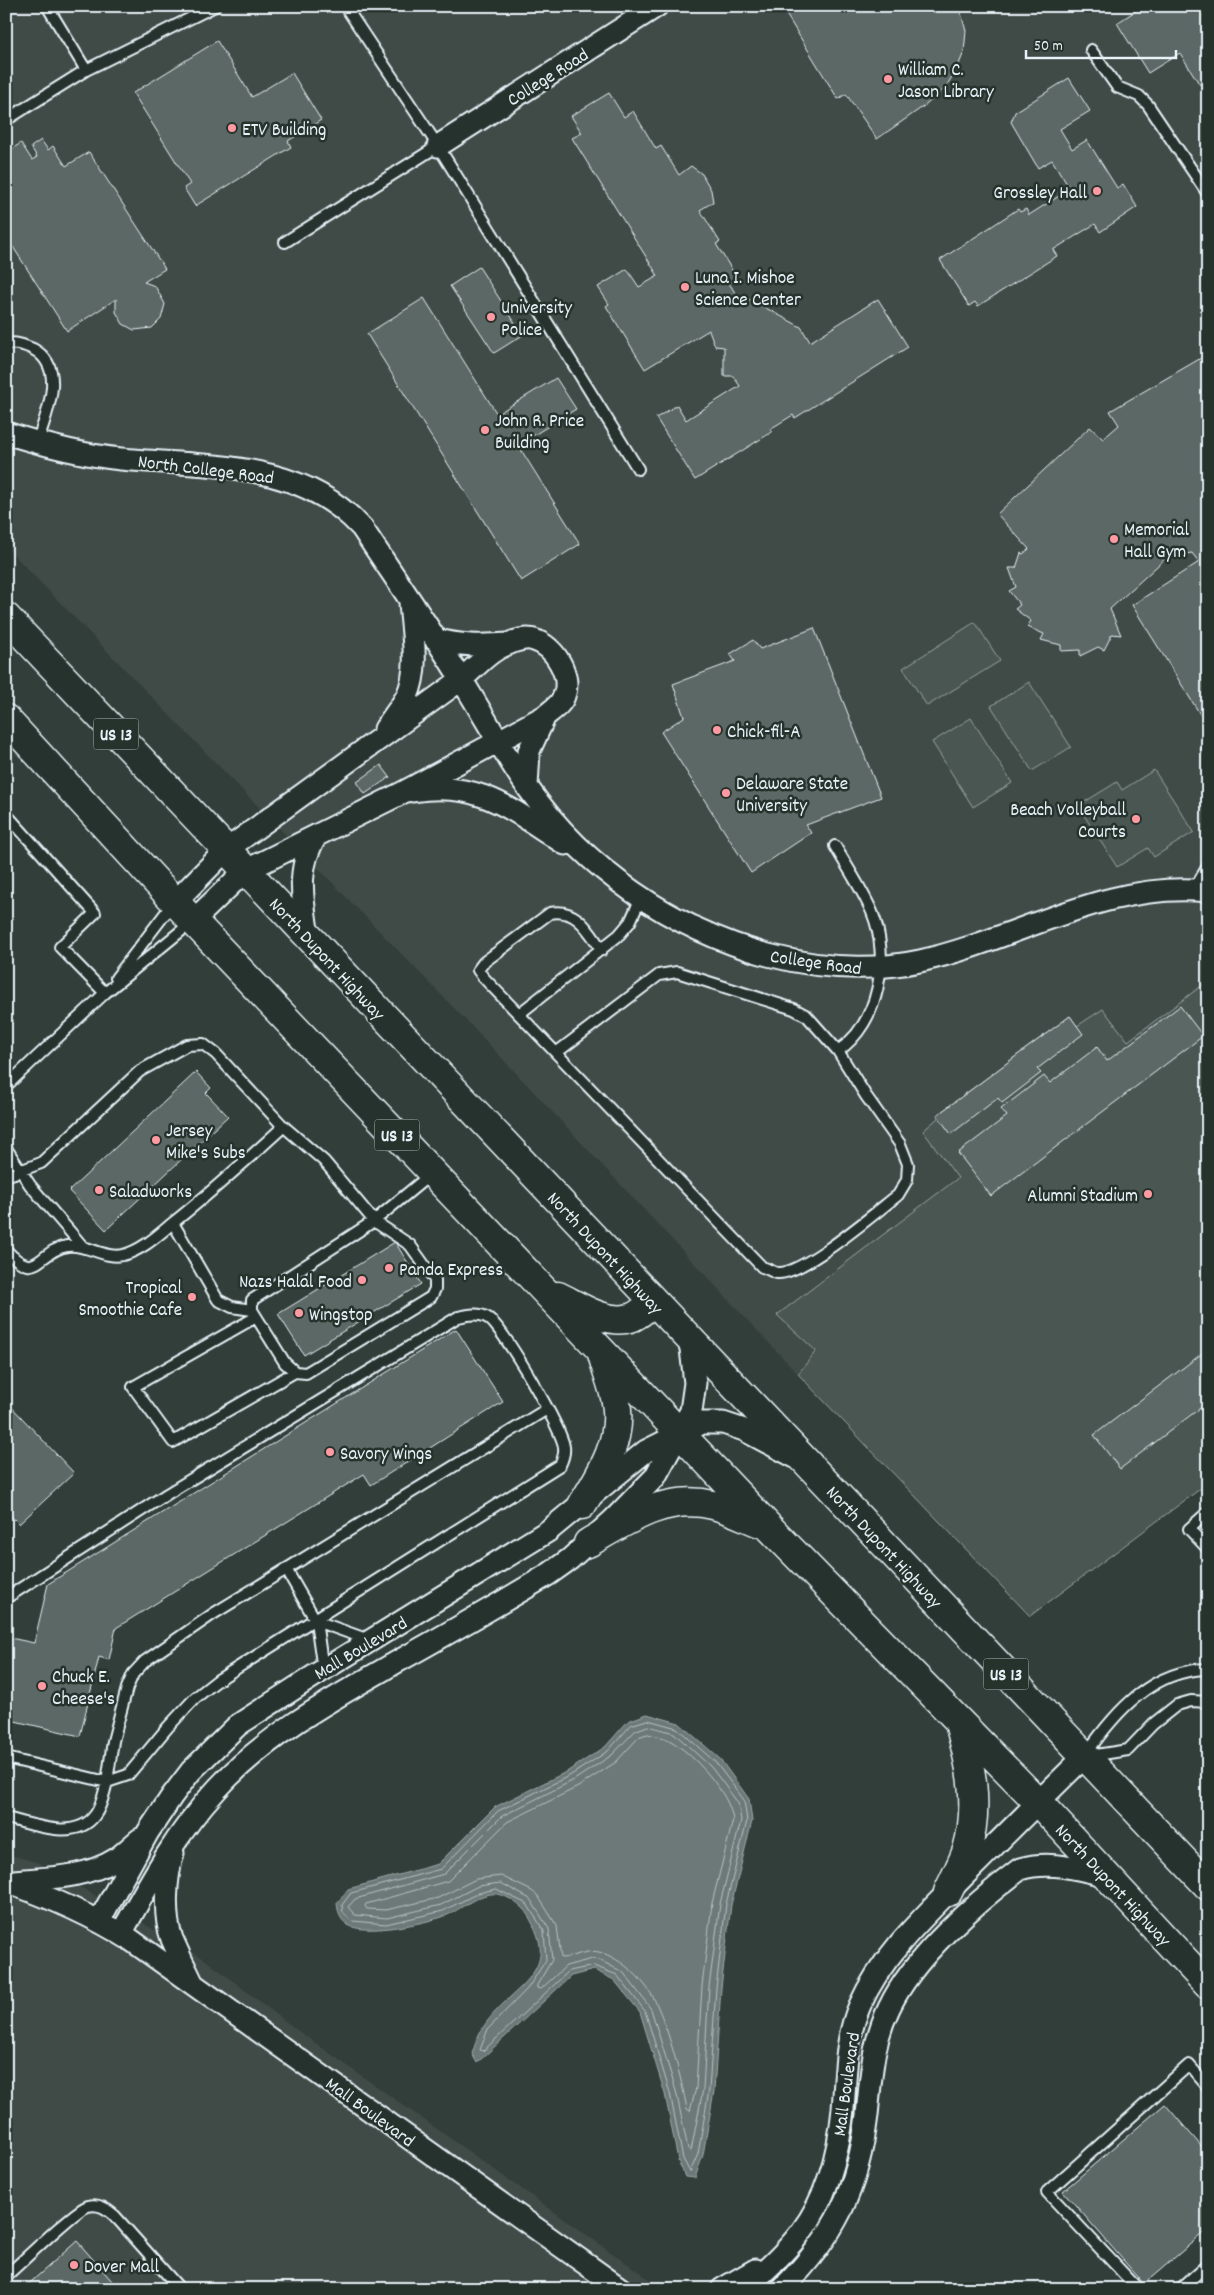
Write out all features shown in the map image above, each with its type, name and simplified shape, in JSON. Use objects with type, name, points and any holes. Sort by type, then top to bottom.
[{"type":"highway","name":"North Dupont Highway","points":[[6,617],[1208,1886]]},
{"type":"highway","name":"North Dupont Highway","points":[[6,719],[184,911],[768,1526],[1038,1802],[1208,1985]]},
{"type":"highway","points":[[544,1289],[602,1317],[630,1318],[653,1302]]},
{"type":"highway","points":[[582,1506],[603,1470],[616,1437],[616,1403],[601,1350]]},
{"type":"highway","points":[[588,1543],[641,1512],[688,1501],[713,1505],[768,1526]]},
{"type":"highway","points":[[948,1892],[967,1851],[972,1829],[974,1794],[972,1771],[959,1722]]},
{"type":"street","name":"College Road","points":[[438,146],[657,6]]},
{"type":"street","name":"North College Road","points":[[6,433],[79,453],[120,459],[254,470],[280,476],[302,485],[350,515],[362,528],[462,679]]},
{"type":"street","points":[[377,741],[407,696],[413,678],[414,657],[410,602]]},
{"type":"street","points":[[184,911],[245,871],[400,794],[497,740],[545,716],[559,704],[564,696],[566,682],[556,656],[543,644],[533,639],[507,644],[474,646],[452,644],[435,639]]},
{"type":"street","points":[[184,911],[226,850],[462,679],[497,649],[507,644]]},
{"type":"street","points":[[462,679],[497,740]]},
{"type":"street","points":[[527,787],[529,751],[545,716]]},
{"type":"street","name":"College Road","points":[[497,740],[527,787],[588,858],[641,898],[680,921],[748,950],[788,960],[824,966],[880,968],[946,956],[1100,902],[1143,892],[1201,891]]},
{"type":"street","points":[[400,794],[429,788],[473,791],[489,797],[588,858]]},
{"type":"street","points":[[308,937],[301,892],[302,870],[308,848],[317,835]]},
{"type":"street","name":"Mall Boulevard","points":[[121,1934],[177,1838],[216,1790],[269,1741],[356,1685],[549,1574],[588,1543],[654,1477],[691,1411],[695,1383],[690,1340]]},
{"type":"street","name":"Mall Boulevard","points":[[99,1921],[148,1832],[172,1796],[210,1751],[238,1726],[322,1670],[531,1542],[582,1506],[646,1451],[702,1423],[723,1423],[744,1430],[805,1462]]},
{"type":"street","name":"Mall Boulevard","points":[[745,2289],[785,2251],[802,2231],[827,2183],[840,2134],[846,2053],[860,2005],[899,1943],[1084,1757]]},
{"type":"street","points":[[6,1882],[59,1877],[92,1870],[116,1859],[148,1832]]},
{"type":"street","points":[[177,1838],[168,1871],[167,1899],[171,1937],[193,1984]]},
{"type":"street","name":"Mall Boulevard","points":[[782,2289],[818,2248],[832,2229],[842,2208],[863,2140],[874,2051],[888,2009],[912,1969],[933,1945],[1020,1869],[1034,1865],[1058,1865],[1105,1875]]},
{"type":"street","name":"Mall Boulevard","points":[[6,1882],[47,1896],[99,1921],[121,1934],[624,2288]]},
{"type":"street","points":[[722,2289],[785,2251]]},
{"type":"lane","points":[[47,6],[86,70]]},
{"type":"lane","points":[[6,120],[86,70],[215,6]]},
{"type":"lane","points":[[345,6],[438,146],[638,469]]},
{"type":"lane","points":[[1091,50],[1117,87],[1139,96],[1148,105],[1208,194]]},
{"type":"lane","points":[[285,242],[438,146]]},
{"type":"lane","points":[[6,344],[23,344],[39,353],[51,370],[52,388],[36,442]]},
{"type":"lane","points":[[6,814],[96,913],[60,947],[105,993]]},
{"type":"lane","points":[[835,846],[872,913],[878,935],[880,968],[873,1007],[852,1041],[838,1050]]},
{"type":"lane","points":[[1201,891],[1208,866]]},
{"type":"lane","points":[[519,1014],[619,936],[630,922],[641,898]]},
{"type":"lane","points":[[105,993],[184,911]]},
{"type":"lane","points":[[6,1086],[105,993],[184,911]]},
{"type":"lane","points":[[556,1053],[659,975],[667,972],[677,972],[794,1008],[807,1016],[838,1050],[866,1096],[900,1144],[908,1164],[907,1180],[898,1195],[814,1259],[792,1270],[777,1273],[762,1267],[483,978],[478,970],[484,962],[550,913],[561,911],[571,913],[585,927],[602,950]]},
{"type":"lane","points":[[6,1176],[42,1163],[140,1071],[187,1045],[203,1044],[216,1054],[284,1126],[324,1161],[374,1221],[410,1245],[435,1280],[435,1289],[431,1297],[306,1373],[296,1372],[285,1363],[254,1314],[252,1300],[374,1221],[432,1172]]},
{"type":"lane","points":[[6,1250],[18,1262],[26,1266],[37,1265],[55,1250],[68,1246],[84,1248],[107,1255],[122,1255],[145,1246],[205,1198],[284,1126]]},
{"type":"lane","points":[[6,1148],[30,1185],[84,1248]]},
{"type":"lane","points":[[173,1223],[218,1300],[254,1314]]},
{"type":"lane","points":[[254,1314],[133,1387],[173,1442],[296,1372]]},
{"type":"lane","points":[[6,1598],[167,1494],[458,1317],[478,1315],[494,1322],[547,1409],[564,1445],[564,1457],[560,1465],[218,1680],[195,1698],[168,1726],[128,1775],[108,1782],[6,1758]]},
{"type":"lane","points":[[6,1818],[51,1828],[78,1827],[88,1822],[96,1814],[108,1782],[113,1741],[127,1688],[133,1674],[145,1662],[213,1614],[547,1409]]},
{"type":"lane","points":[[1208,1512],[1189,1529],[1208,1549]]},
{"type":"lane","points":[[286,1569],[316,1620],[322,1670]]},
{"type":"lane","points":[[316,1620],[370,1641]]},
{"type":"lane","points":[[1084,1757],[1109,1722],[1144,1690],[1168,1676],[1189,1670],[1208,1669]]},
{"type":"lane","points":[[1084,1757],[1128,1750],[1153,1724],[1177,1705],[1191,1701],[1208,1702]]},
{"type":"lane","points":[[1138,2289],[1047,2192],[1189,2065],[1208,2086]]},
{"type":"lane","points":[[6,2276],[81,2209],[98,2206],[107,2208],[115,2216],[180,2289]]},
{"type":"lane","points":[[1180,2289],[1208,2264]]},
{"type":"shaded area","name":"Delaware State University","points":[[6,6],[1208,6],[1208,1483],[1030,1616],[798,1374],[484,1039],[6,547]]},
{"type":"shaded area","points":[[975,622],[1000,661],[927,706],[903,668]]},
{"type":"shaded area","points":[[1029,682],[1071,747],[1032,771],[991,706]]},
{"type":"shaded area","points":[[971,718],[1012,783],[973,807],[932,742]]},
{"type":"shaded area","name":"Beach Volleyball Courts","points":[[1154,770],[1194,832],[1154,857],[1148,848],[1117,867],[1078,806],[1117,782],[1122,790]]},
{"type":"shaded area","points":[[1208,981],[1208,1483],[1030,1616],[798,1374],[816,1351],[777,1315],[958,1178],[923,1131],[938,1118],[937,1115],[1070,1016],[1077,1026],[1103,1009],[1128,1041]]},
{"type":"shaded area","points":[[6,1854],[37,1862],[203,1958],[297,2030],[663,2289],[6,2289]]},
{"type":"water","points":[[647,1714],[679,1723],[720,1759],[749,1799],[752,1821],[731,1905],[721,1988],[714,2091],[703,2155],[695,2178],[685,2177],[678,2160],[665,2094],[640,2012],[614,1980],[594,1970],[571,1976],[477,2063],[472,2054],[482,2029],[495,2012],[530,1977],[537,1965],[540,1951],[537,1934],[527,1914],[518,1904],[501,1895],[490,1894],[477,1898],[436,1919],[410,1925],[368,1929],[356,1928],[345,1923],[339,1915],[337,1903],[348,1889],[438,1864],[495,1807],[568,1771],[605,1747],[628,1721]]},
{"type":"building","name":"William C. Jason Library","points":[[781,6],[959,6],[966,31],[964,52],[957,69],[945,88],[927,104],[877,139],[846,94],[838,99]]},
{"type":"building","points":[[1143,6],[1208,6],[1208,80],[1200,85],[1180,53],[1148,73],[1117,23]]},
{"type":"building","name":"ETV Building","points":[[217,41],[252,97],[292,73],[321,120],[288,141],[291,147],[195,206],[184,188],[190,184],[133,93]]},
{"type":"building","name":"Grossley Hall","points":[[1069,78],[1090,111],[1060,129],[1072,149],[1087,140],[1117,188],[1123,184],[1137,207],[1100,232],[1095,224],[1053,250],[1057,256],[978,306],[975,302],[969,306],[940,260],[1018,209],[1020,212],[1026,209],[1029,215],[1070,189],[1052,160],[1038,168],[1011,122],[1015,112]]},
{"type":"building","name":"Luna I. Mishoe Science Center","points":[[609,93],[624,117],[633,111],[656,149],[661,146],[679,175],[691,166],[702,174],[711,190],[713,202],[700,210],[720,242],[716,244],[737,278],[729,283],[742,304],[749,299],[801,327],[810,342],[878,299],[908,347],[795,418],[793,415],[770,429],[772,432],[695,480],[656,418],[677,405],[686,420],[740,386],[733,376],[724,376],[724,347],[715,346],[709,330],[645,369],[606,306],[609,304],[598,287],[627,269],[639,287],[658,276],[572,138],[582,133],[571,116]]},
{"type":"building","points":[[41,140],[48,150],[53,146],[66,166],[89,152],[165,269],[144,282],[155,286],[165,304],[161,319],[152,328],[134,330],[123,324],[116,312],[116,299],[67,331],[6,236],[6,153],[21,143],[32,160],[37,157],[31,147]]},
{"type":"building","name":"University Police","points":[[479,267],[523,335],[494,353],[450,286]]},
{"type":"building","name":"John R. Price Building","points":[[424,298],[497,414],[556,378],[576,409],[518,445],[580,544],[521,581],[367,334]]},
{"type":"building","name":"Memorial Hall Gym","points":[[1208,354],[1208,727],[1132,605],[1199,562],[1192,553],[1167,557],[1110,609],[1121,635],[1112,634],[1104,650],[1098,647],[1080,656],[1080,650],[1061,651],[1061,645],[1041,640],[1044,634],[1027,627],[1031,621],[1015,609],[1020,605],[1009,591],[1016,587],[1009,568],[1016,568],[1021,553],[1023,554],[1029,549],[997,514],[1090,427],[1103,439],[1119,425],[1110,411]]},
{"type":"building","points":[[814,628],[881,797],[806,825],[811,833],[751,873],[661,732],[684,717],[673,684],[735,661],[730,654],[753,640],[760,649]]},
{"type":"building","points":[[1208,743],[1208,761],[1200,749]]},
{"type":"building","points":[[381,765],[390,777],[365,794],[357,782]]},
{"type":"building","points":[[1180,1006],[1203,1036],[991,1196],[958,1153],[1007,1116],[1001,1109],[1044,1076],[1050,1083],[1097,1047],[1107,1061]]},
{"type":"building","points":[[1070,1016],[1083,1034],[1037,1069],[1041,1073],[1002,1103],[998,1098],[951,1134],[937,1115]]},
{"type":"building","points":[[196,1072],[211,1088],[206,1093],[228,1116],[106,1230],[69,1191]]},
{"type":"building","points":[[395,1242],[421,1284],[304,1355],[278,1314]]},
{"type":"building","points":[[456,1329],[503,1402],[371,1485],[364,1474],[116,1628],[109,1660],[99,1657],[80,1736],[6,1719],[6,1637],[34,1643],[48,1584]]},
{"type":"building","points":[[1208,1349],[1208,1402],[1120,1469],[1094,1435]]},
{"type":"building","points":[[6,1401],[74,1473],[19,1524],[6,1511]]},
{"type":"building","points":[[1165,2104],[1208,2154],[1208,2229],[1144,2284],[1063,2191]]},
{"type":"building","name":"Dover Mall","points":[[77,2241],[119,2289],[23,2289]]},
{"type":"place","name":"William C. Jason Library","points":[[888,79]]},
{"type":"place","name":"ETV Building","points":[[232,128]]},
{"type":"place","name":"Grossley Hall","points":[[1097,191]]},
{"type":"place","name":"Luna I. Mishoe Science Center","points":[[685,287]]},
{"type":"place","name":"University Police","points":[[491,317]]},
{"type":"place","name":"John R. Price Building","points":[[485,430]]},
{"type":"place","name":"Memorial Hall Gym","points":[[1114,539]]},
{"type":"place","name":"Chick-fil-A","points":[[717,730]]},
{"type":"place","name":"Delaware State University","points":[[726,793]]},
{"type":"place","name":"Beach Volleyball Courts","points":[[1136,819]]},
{"type":"place","name":"Jersey Mike's Subs","points":[[156,1140]]},
{"type":"place","name":"Saladworks","points":[[99,1190]]},
{"type":"place","name":"Alumni Stadium","points":[[1148,1194]]},
{"type":"place","name":"Panda Express","points":[[389,1268]]},
{"type":"place","name":"Nazs Halal Food","points":[[362,1280]]},
{"type":"place","name":"Tropical Smoothie Cafe","points":[[192,1297]]},
{"type":"place","name":"Wingstop","points":[[299,1313]]},
{"type":"place","name":"Savory Wings","points":[[330,1452]]},
{"type":"place","name":"Chuck E. Cheese's","points":[[42,1686]]},
{"type":"place","name":"Dover Mall","points":[[74,2265]]}]
